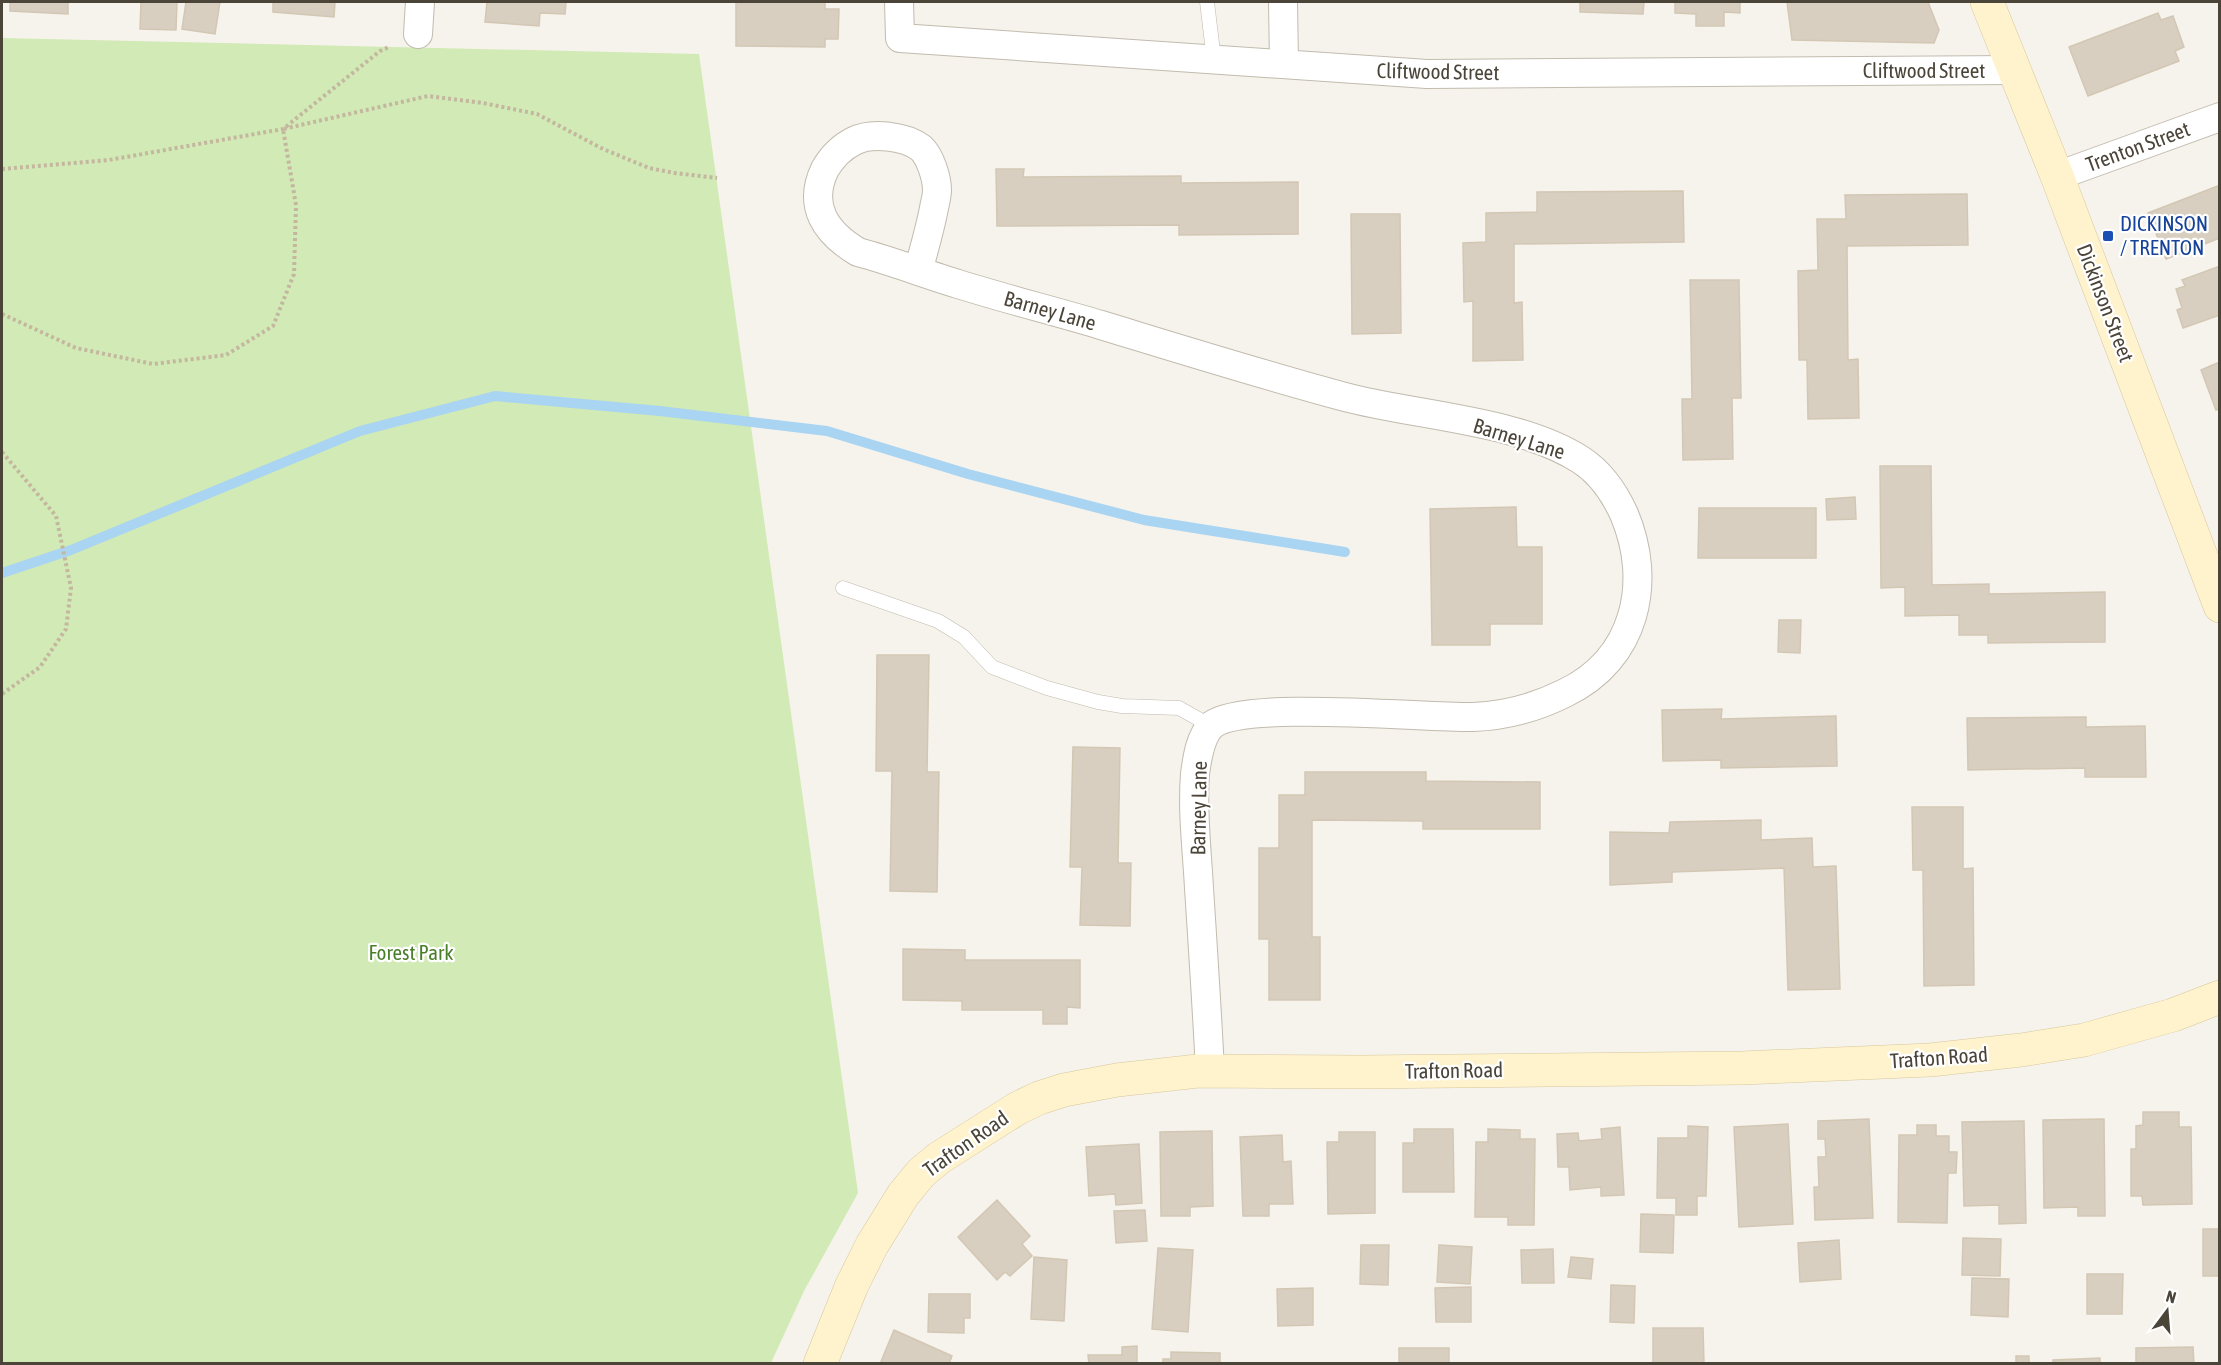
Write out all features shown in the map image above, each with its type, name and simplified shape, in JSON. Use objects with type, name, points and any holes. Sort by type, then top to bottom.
[{"type":"street","points":[[418,34],[420,2]]},
{"type":"street","name":"Cliftwood Street","points":[[899,2],[900,38],[1427,74],[2013,70]]},
{"type":"street","points":[[1283,2],[1284,64]]},
{"type":"street","name":"Dickinson Street","points":[[1987,2],[2211,558],[2220,606]]},
{"type":"street","name":"Trenton Street","points":[[2057,176],[2220,117]]},
{"type":"street","name":"Barney Lane","points":[[918,271],[938,190],[930,161],[922,150],[913,144],[890,138],[857,139],[835,154],[821,178],[818,207],[824,220],[843,243],[858,252],[918,271],[1279,380],[1372,404],[1465,422],[1538,441],[1584,462],[1608,484],[1618,501],[1633,538],[1638,559],[1637,599],[1625,635],[1615,651],[1590,679],[1570,691],[1526,709],[1477,717],[1297,711],[1242,716],[1225,719],[1211,726],[1205,735],[1198,757],[1194,805],[1210,1071]]},
{"type":"street","name":"Trafton Road","points":[[820,1364],[852,1285],[886,1219],[921,1173],[939,1158],[1018,1108],[1064,1090],[1117,1080],[1210,1071],[1361,1072],[1742,1068],[1930,1060],[2021,1050],[2084,1040],[2173,1015],[2220,997]]},
{"type":"lane","points":[[1207,2],[1214,60]]},
{"type":"lane","points":[[843,588],[938,621],[964,637],[992,667],[1047,688],[1122,706],[1179,708],[1211,726]]},
{"type":"path","points":[[283,129],[380,51],[418,34]]},
{"type":"path","points":[[2,169],[109,160],[283,129],[428,96],[483,103],[537,114],[603,149],[649,168],[717,178]]},
{"type":"path","points":[[2,314],[76,348],[153,364],[226,356],[273,326],[294,274],[296,205],[283,129]]},
{"type":"path","points":[[2,452],[56,516],[70,588],[66,630],[40,667],[2,694]]},
{"type":"green space","name":"Forest Park","points":[[2,38],[699,54],[858,1193],[804,1291],[771,1363],[2,1364]]},
{"type":"building","points":[[10,2],[68,2],[68,14],[10,11]]},
{"type":"building","points":[[141,2],[177,2],[176,30],[140,29]]},
{"type":"building","points":[[186,2],[220,2],[215,34],[182,29]]},
{"type":"building","points":[[273,2],[335,2],[334,17],[273,12]]},
{"type":"building","points":[[487,2],[566,2],[565,14],[540,13],[539,26],[485,22]]},
{"type":"building","points":[[736,2],[825,2],[825,9],[839,9],[838,39],[825,39],[825,47],[736,46]]},
{"type":"building","points":[[1580,2],[1644,2],[1643,14],[1580,12]]},
{"type":"building","points":[[1675,2],[1740,2],[1740,13],[1724,12],[1724,26],[1696,26],[1696,14],[1675,13]]},
{"type":"building","points":[[1787,2],[1928,2],[1939,30],[1934,43],[1792,40]]},
{"type":"building","points":[[2158,13],[2161,20],[2173,16],[2184,47],[2175,51],[2179,61],[2088,96],[2069,47]]},
{"type":"building","points":[[996,169],[1024,169],[1023,177],[1181,176],[1181,183],[1298,182],[1298,234],[1179,235],[1179,225],[997,226]]},
{"type":"building","points":[[2220,185],[2220,238],[2166,259],[2148,213]]},
{"type":"building","points":[[1683,191],[1684,242],[1514,244],[1514,303],[1522,302],[1523,360],[1473,361],[1473,301],[1464,302],[1463,243],[1486,242],[1486,213],[1537,212],[1537,192]]},
{"type":"building","points":[[1967,194],[1968,245],[1847,246],[1848,360],[1858,359],[1859,418],[1808,419],[1807,360],[1799,360],[1798,271],[1818,270],[1817,219],[1846,219],[1845,195]]},
{"type":"building","points":[[1351,214],[1400,214],[1401,333],[1352,334]]},
{"type":"building","points":[[2220,266],[2220,315],[2183,328],[2177,310],[2182,308],[2176,289],[2185,286],[2182,280]]},
{"type":"building","points":[[1690,280],[1739,280],[1741,398],[1732,398],[1733,459],[1683,460],[1682,399],[1692,399]]},
{"type":"building","points":[[2220,362],[2220,409],[2216,410],[2201,370]]},
{"type":"building","points":[[1880,466],[1931,466],[1932,585],[1989,584],[1989,594],[2105,592],[2105,642],[1988,643],[1988,635],[1959,635],[1959,615],[1905,616],[1905,587],[1881,588]]},
{"type":"building","points":[[1855,497],[1856,519],[1827,520],[1826,499]]},
{"type":"building","points":[[1516,507],[1517,547],[1542,547],[1542,624],[1490,624],[1490,645],[1432,645],[1430,509]]},
{"type":"building","points":[[1699,508],[1816,508],[1816,558],[1698,558]]},
{"type":"building","points":[[1779,620],[1801,620],[1800,653],[1778,652]]},
{"type":"building","points":[[877,655],[929,655],[927,772],[939,772],[937,892],[890,891],[892,771],[876,771]]},
{"type":"building","points":[[1722,709],[1721,719],[1836,716],[1837,766],[1721,768],[1721,760],[1663,761],[1662,710]]},
{"type":"building","points":[[2086,717],[2086,727],[2145,726],[2146,777],[2085,777],[2085,768],[1968,770],[1967,718]]},
{"type":"building","points":[[1073,747],[1120,748],[1118,863],[1131,863],[1130,926],[1080,925],[1082,867],[1070,867]]},
{"type":"building","points":[[1305,772],[1426,772],[1426,781],[1540,782],[1540,829],[1423,829],[1423,821],[1312,820],[1312,937],[1320,937],[1320,1000],[1269,1000],[1269,939],[1259,939],[1259,848],[1279,848],[1279,795],[1305,795]]},
{"type":"building","points":[[1912,807],[1963,807],[1963,869],[1973,868],[1974,985],[1924,986],[1923,870],[1913,870]]},
{"type":"building","points":[[1761,820],[1761,840],[1812,838],[1813,867],[1836,866],[1840,989],[1788,990],[1784,868],[1672,872],[1672,882],[1610,885],[1610,832],[1669,833],[1670,822]]},
{"type":"building","points":[[903,949],[965,950],[965,960],[1080,960],[1080,1008],[1067,1007],[1067,1024],[1043,1024],[1043,1010],[962,1010],[962,1001],[903,1000]]},
{"type":"building","points":[[2143,1112],[2179,1112],[2179,1127],[2191,1127],[2192,1204],[2143,1205],[2142,1196],[2131,1196],[2131,1149],[2136,1149],[2136,1126],[2143,1125]]},
{"type":"building","points":[[1869,1119],[1873,1218],[1815,1220],[1814,1187],[1819,1187],[1818,1157],[1826,1157],[1825,1139],[1818,1139],[1818,1121]]},
{"type":"building","points":[[2104,1119],[2105,1216],[2078,1216],[2078,1207],[2044,1208],[2043,1120]]},
{"type":"building","points":[[2024,1121],[2026,1223],[1999,1224],[1999,1205],[1964,1206],[1962,1122]]},
{"type":"building","points":[[1788,1124],[1793,1224],[1739,1227],[1734,1127]]},
{"type":"building","points":[[1917,1125],[1936,1125],[1936,1136],[1949,1136],[1949,1152],[1957,1152],[1956,1173],[1948,1173],[1947,1223],[1898,1222],[1899,1135],[1917,1135]]},
{"type":"building","points":[[1688,1126],[1708,1127],[1706,1196],[1697,1196],[1697,1215],[1676,1215],[1676,1198],[1657,1198],[1658,1138],[1688,1138]]},
{"type":"building","points":[[1620,1127],[1624,1195],[1601,1196],[1601,1187],[1570,1190],[1569,1167],[1558,1167],[1557,1134],[1578,1133],[1579,1141],[1602,1139],[1601,1129]]},
{"type":"building","points":[[1414,1129],[1453,1129],[1454,1192],[1403,1192],[1403,1143],[1414,1143]]},
{"type":"building","points":[[1488,1129],[1520,1130],[1520,1139],[1535,1139],[1534,1225],[1508,1225],[1508,1217],[1475,1217],[1476,1142],[1488,1142]]},
{"type":"building","points":[[1212,1131],[1213,1206],[1190,1207],[1190,1216],[1161,1216],[1160,1132]]},
{"type":"building","points":[[1339,1132],[1375,1132],[1375,1213],[1328,1214],[1327,1142],[1339,1142]]},
{"type":"building","points":[[1282,1135],[1283,1162],[1291,1161],[1293,1204],[1269,1204],[1269,1216],[1243,1216],[1240,1137]]},
{"type":"building","points":[[1139,1144],[1142,1203],[1116,1205],[1115,1194],[1089,1196],[1086,1147]]},
{"type":"building","points":[[997,1200],[1030,1236],[1022,1244],[1032,1256],[1010,1276],[1005,1272],[997,1280],[958,1237]]},
{"type":"building","points":[[1145,1210],[1147,1241],[1116,1243],[1114,1211]]},
{"type":"building","points":[[1641,1214],[1674,1215],[1673,1253],[1640,1252]]},
{"type":"building","points":[[2203,1229],[2220,1229],[2220,1276],[2203,1276]]},
{"type":"building","points":[[1963,1238],[2001,1239],[2000,1276],[1962,1275]]},
{"type":"building","points":[[1839,1240],[1841,1279],[1800,1282],[1798,1243]]},
{"type":"building","points":[[1361,1245],[1389,1245],[1388,1285],[1360,1284]]},
{"type":"building","points":[[1439,1245],[1472,1247],[1470,1284],[1437,1282]]},
{"type":"building","points":[[1158,1248],[1193,1250],[1188,1332],[1152,1329]]},
{"type":"building","points":[[1553,1249],[1554,1283],[1522,1283],[1521,1250]]},
{"type":"building","points":[[1034,1257],[1067,1260],[1064,1321],[1031,1319]]},
{"type":"building","points":[[1571,1257],[1593,1259],[1591,1279],[1568,1277]]},
{"type":"building","points":[[2087,1274],[2123,1274],[2122,1314],[2087,1314]]},
{"type":"building","points":[[1972,1278],[2009,1279],[2008,1317],[1971,1315]]},
{"type":"building","points":[[1611,1285],[1635,1286],[1634,1323],[1610,1322]]},
{"type":"building","points":[[1471,1287],[1471,1322],[1436,1322],[1435,1288]]},
{"type":"building","points":[[1313,1288],[1313,1325],[1278,1326],[1277,1289]]},
{"type":"building","points":[[929,1294],[970,1294],[970,1318],[964,1318],[964,1333],[928,1332]]},
{"type":"building","points":[[1653,1328],[1703,1328],[1704,1364],[1653,1364]]},
{"type":"building","points":[[894,1330],[952,1356],[949,1364],[880,1364]]},
{"type":"building","points":[[1137,1346],[1137,1364],[1089,1364],[1088,1355],[1122,1355],[1122,1347]]},
{"type":"building","points":[[2193,1347],[2194,1364],[2136,1364],[2136,1348]]},
{"type":"building","points":[[1399,1348],[1449,1348],[1449,1364],[1399,1364]]},
{"type":"building","points":[[1171,1352],[1220,1353],[1220,1364],[1163,1364],[1163,1359],[1171,1359]]},
{"type":"building","points":[[2016,1356],[2029,1356],[2029,1364],[2016,1364]]},
{"type":"building","points":[[2100,1358],[2100,1364],[2053,1364],[2053,1360]]},
{"type":"waterway","points":[[2,573],[71,550],[360,431],[495,396],[660,411],[827,431],[968,474],[1144,520],[1345,552]]},
{"type":"place","name":"DICKINSON / TRENTON","points":[[2108,236]]}]
